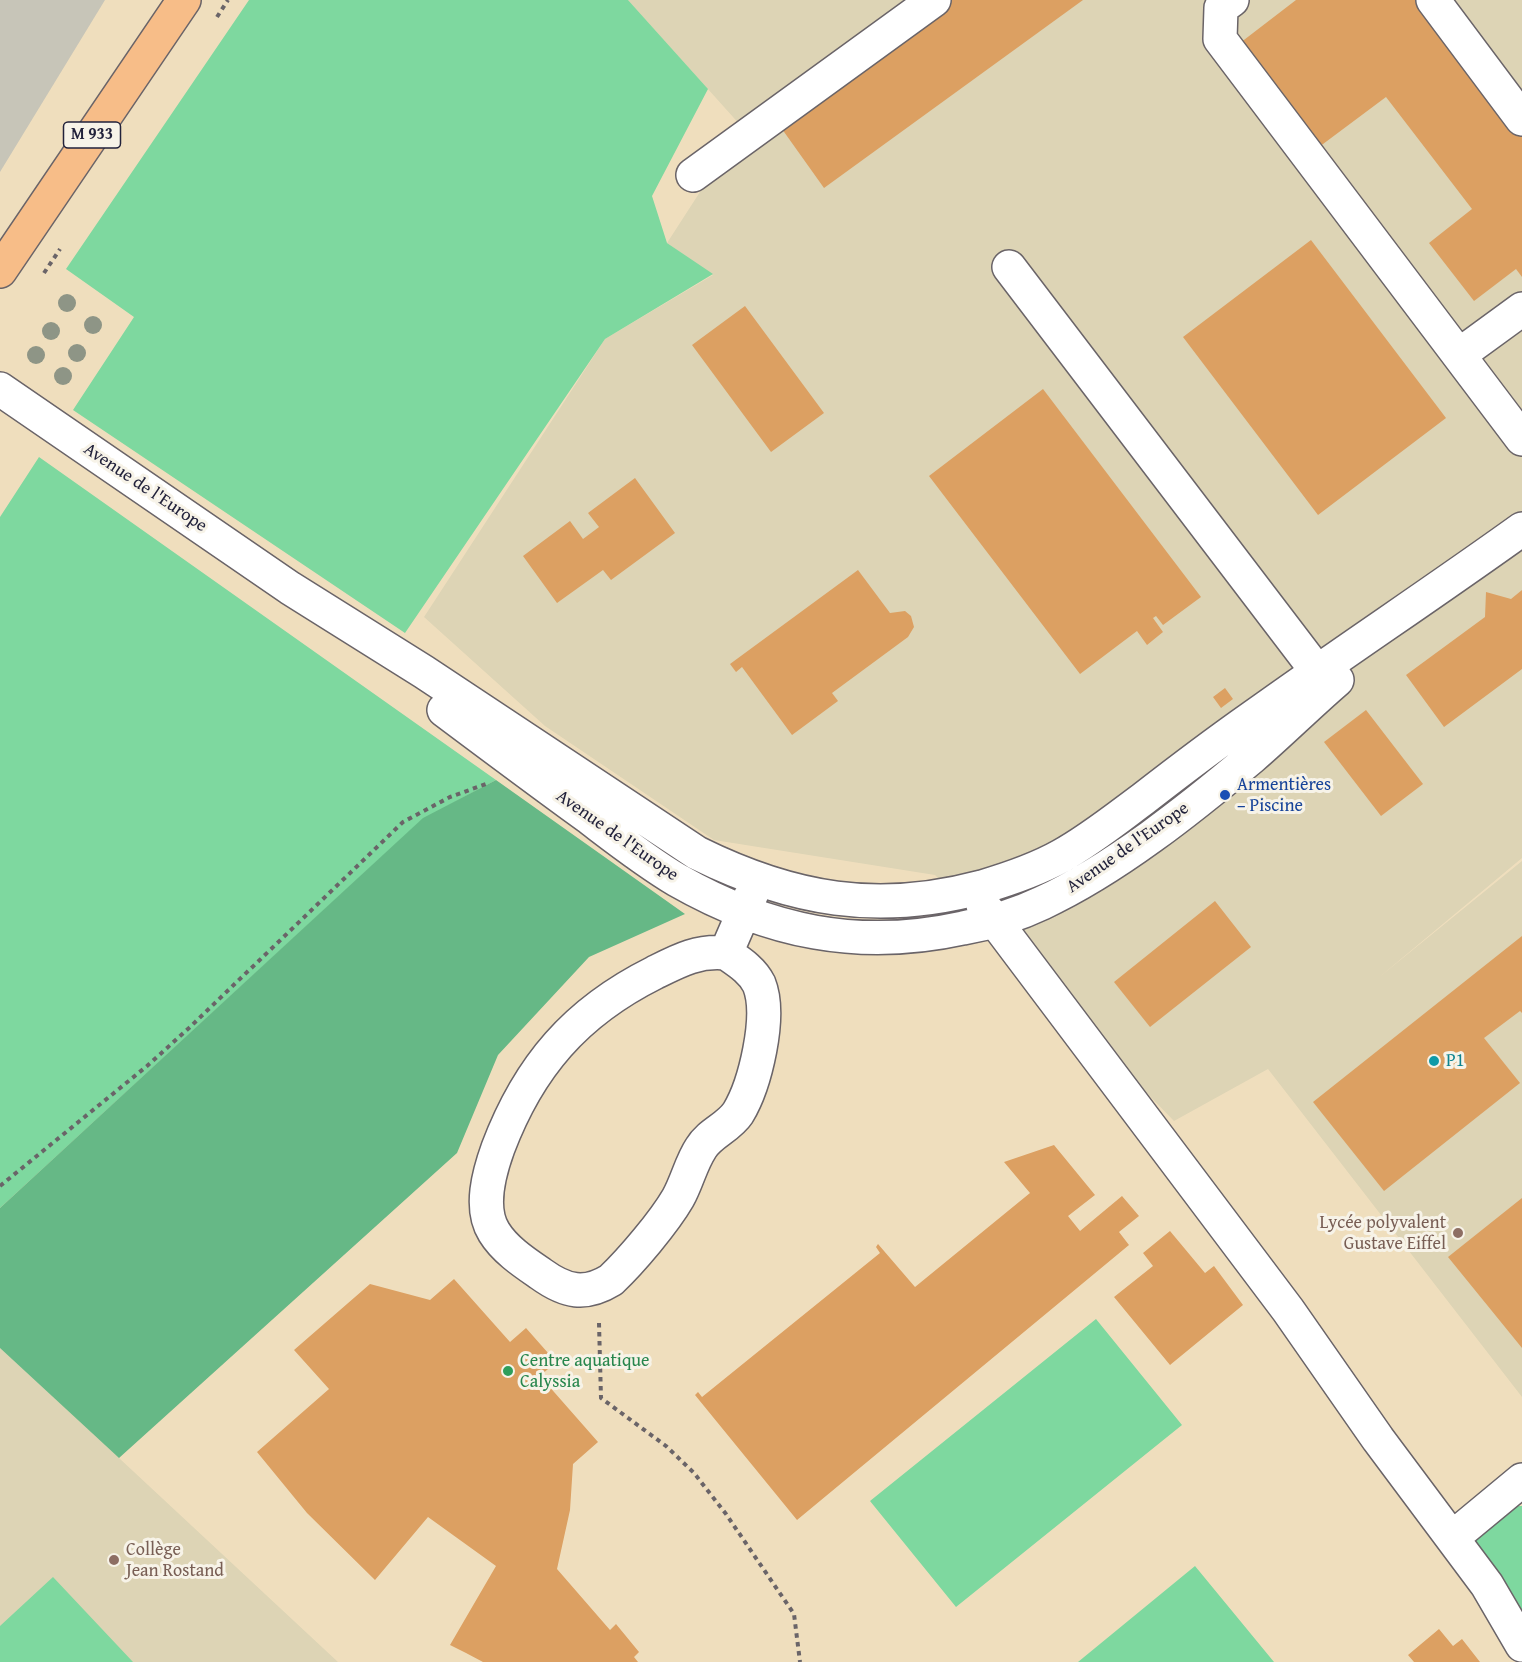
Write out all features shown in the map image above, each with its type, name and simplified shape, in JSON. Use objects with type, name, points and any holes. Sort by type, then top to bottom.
[{"type":"main road","name":"M 933","points":[[0,271],[184,0]]},
{"type":"street","points":[[693,175],[934,0]]},
{"type":"street","points":[[1232,0],[1221,8],[1220,39],[1522,439]]},
{"type":"street","points":[[1433,0],[1522,119]]},
{"type":"street","points":[[1009,267],[1323,679]]},
{"type":"street","points":[[1459,356],[1522,309]]},
{"type":"street","name":"Avenue de l'Europe","points":[[0,389],[290,588],[424,672],[669,836],[727,868],[758,880],[823,898],[882,902],[942,897],[972,890],[1032,870],[1080,845],[1323,679],[1429,596],[1522,529]]},
{"type":"street","name":"Avenue de l'Europe","points":[[290,588],[364,650],[653,865],[697,891],[744,912],[793,928],[845,938],[869,939],[931,935],[994,921],[1050,900],[1126,853],[1242,765],[1323,679]]},
{"type":"street","points":[[726,953],[758,880]]},
{"type":"street","points":[[972,890],[1288,1310],[1378,1439],[1487,1585],[1522,1645]]},
{"type":"street","points":[[709,951],[726,953],[749,969],[759,985],[763,1002],[761,1040],[746,1095],[738,1113],[727,1126],[702,1147],[676,1201],[623,1269],[598,1288],[582,1292],[555,1284],[519,1258],[493,1231],[487,1197],[489,1179],[502,1137],[529,1082],[564,1037],[587,1014],[625,988],[692,954],[709,951]]},
{"type":"street","points":[[1452,1538],[1522,1480]]},
{"type":"path","points":[[0,1186],[189,1028],[403,822],[450,797],[507,775],[533,777]]},
{"type":"path","points":[[598,1288],[601,1398],[666,1446],[694,1473],[726,1514],[794,1614],[800,1662]]},
{"type":"shaded area","points":[[0,0],[105,0],[0,172]]},
{"type":"shaded area","points":[[628,0],[1522,0],[1522,858],[1377,979],[1522,861],[1522,1397],[1268,1069],[1174,1121],[935,875],[714,840],[545,726],[424,617],[605,339],[713,275],[667,243],[742,127]]},
{"type":"shaded area","name":"Collège Jean Rostand","points":[[0,1348],[119,1458],[338,1662],[0,1662]]},
{"type":"green space","points":[[249,0],[628,0],[708,89],[652,196],[667,243],[713,274],[605,339],[405,633],[73,410],[134,317],[66,269]]},
{"type":"green space","points":[[39,457],[496,780],[423,819],[0,1208],[0,517]]},
{"type":"green space","points":[[496,780],[685,914],[589,957],[498,1055],[457,1153],[119,1458],[0,1348],[0,1208],[423,818]]},
{"type":"green space","points":[[1096,1319],[1182,1425],[956,1607],[870,1501]]},
{"type":"green space","points":[[1514,1506],[1522,1506],[1522,1614],[1505,1584],[1472,1539]]},
{"type":"green space","points":[[1195,1566],[1274,1662],[1078,1662]]},
{"type":"green space","points":[[53,1577],[133,1662],[0,1662],[0,1626]]},
{"type":"building","points":[[945,0],[1083,0],[824,188],[777,122]]},
{"type":"building","points":[[1296,0],[1422,0],[1522,130],[1522,277],[1516,269],[1474,301],[1429,243],[1472,209],[1386,97],[1319,147],[1240,43]]},
{"type":"building","points":[[1311,240],[1446,418],[1318,515],[1183,337]]},
{"type":"building","points":[[745,306],[824,413],[771,452],[692,345]]},
{"type":"building","points":[[1043,389],[1201,597],[1163,625],[1156,616],[1153,618],[1163,632],[1147,645],[1137,631],[1080,674],[929,476]]},
{"type":"building","points":[[635,478],[675,533],[611,580],[603,570],[557,603],[523,556],[570,521],[583,539],[599,527],[588,513]]},
{"type":"building","points":[[858,570],[890,613],[905,611],[911,616],[914,627],[908,637],[832,693],[838,701],[792,735],[742,667],[736,672],[730,664]]},
{"type":"building","points":[[1522,590],[1522,669],[1444,727],[1406,675],[1485,617],[1486,592],[1511,599]]},
{"type":"building","points":[[1225,688],[1233,699],[1221,708],[1213,697]]},
{"type":"building","points":[[1366,710],[1423,784],[1381,816],[1324,742]]},
{"type":"building","points":[[1215,901],[1251,947],[1150,1027],[1114,982]]},
{"type":"building","name":"P1","points":[[1522,936],[1522,1013],[1520,1011],[1484,1038],[1520,1083],[1384,1191],[1313,1102]]},
{"type":"building","points":[[1054,1145],[1095,1195],[1068,1216],[1080,1231],[1122,1196],[1139,1216],[1119,1232],[1129,1245],[797,1520],[695,1395],[698,1392],[702,1397],[880,1253],[876,1247],[878,1244],[915,1287],[1030,1193],[1004,1162]]},
{"type":"building","points":[[1522,1198],[1522,1348],[1448,1257]]},
{"type":"building","points":[[1170,1231],[1205,1273],[1214,1266],[1243,1305],[1170,1365],[1114,1297],[1153,1266],[1143,1253]]},
{"type":"building","points":[[454,1279],[510,1342],[526,1328],[556,1362],[540,1376],[598,1442],[573,1464],[570,1510],[557,1569],[610,1630],[616,1624],[639,1652],[634,1657],[638,1662],[483,1662],[450,1645],[496,1566],[428,1517],[375,1580],[307,1513],[257,1452],[329,1389],[294,1350],[370,1284],[430,1300]]},
{"type":"building","points":[[1439,1629],[1453,1646],[1462,1639],[1480,1662],[1414,1662],[1408,1655]]},
{"type":"place","name":"Armentières – Piscine","points":[[1225,795]]},
{"type":"place","name":"P1","points":[[1434,1061]]},
{"type":"place","name":"Lycée polyvalent Gustave Eiffel","points":[[1458,1233]]},
{"type":"place","name":"Centre aquatique Calyssia","points":[[508,1371]]},
{"type":"place","name":"Collège Jean Rostand","points":[[114,1560]]}]
